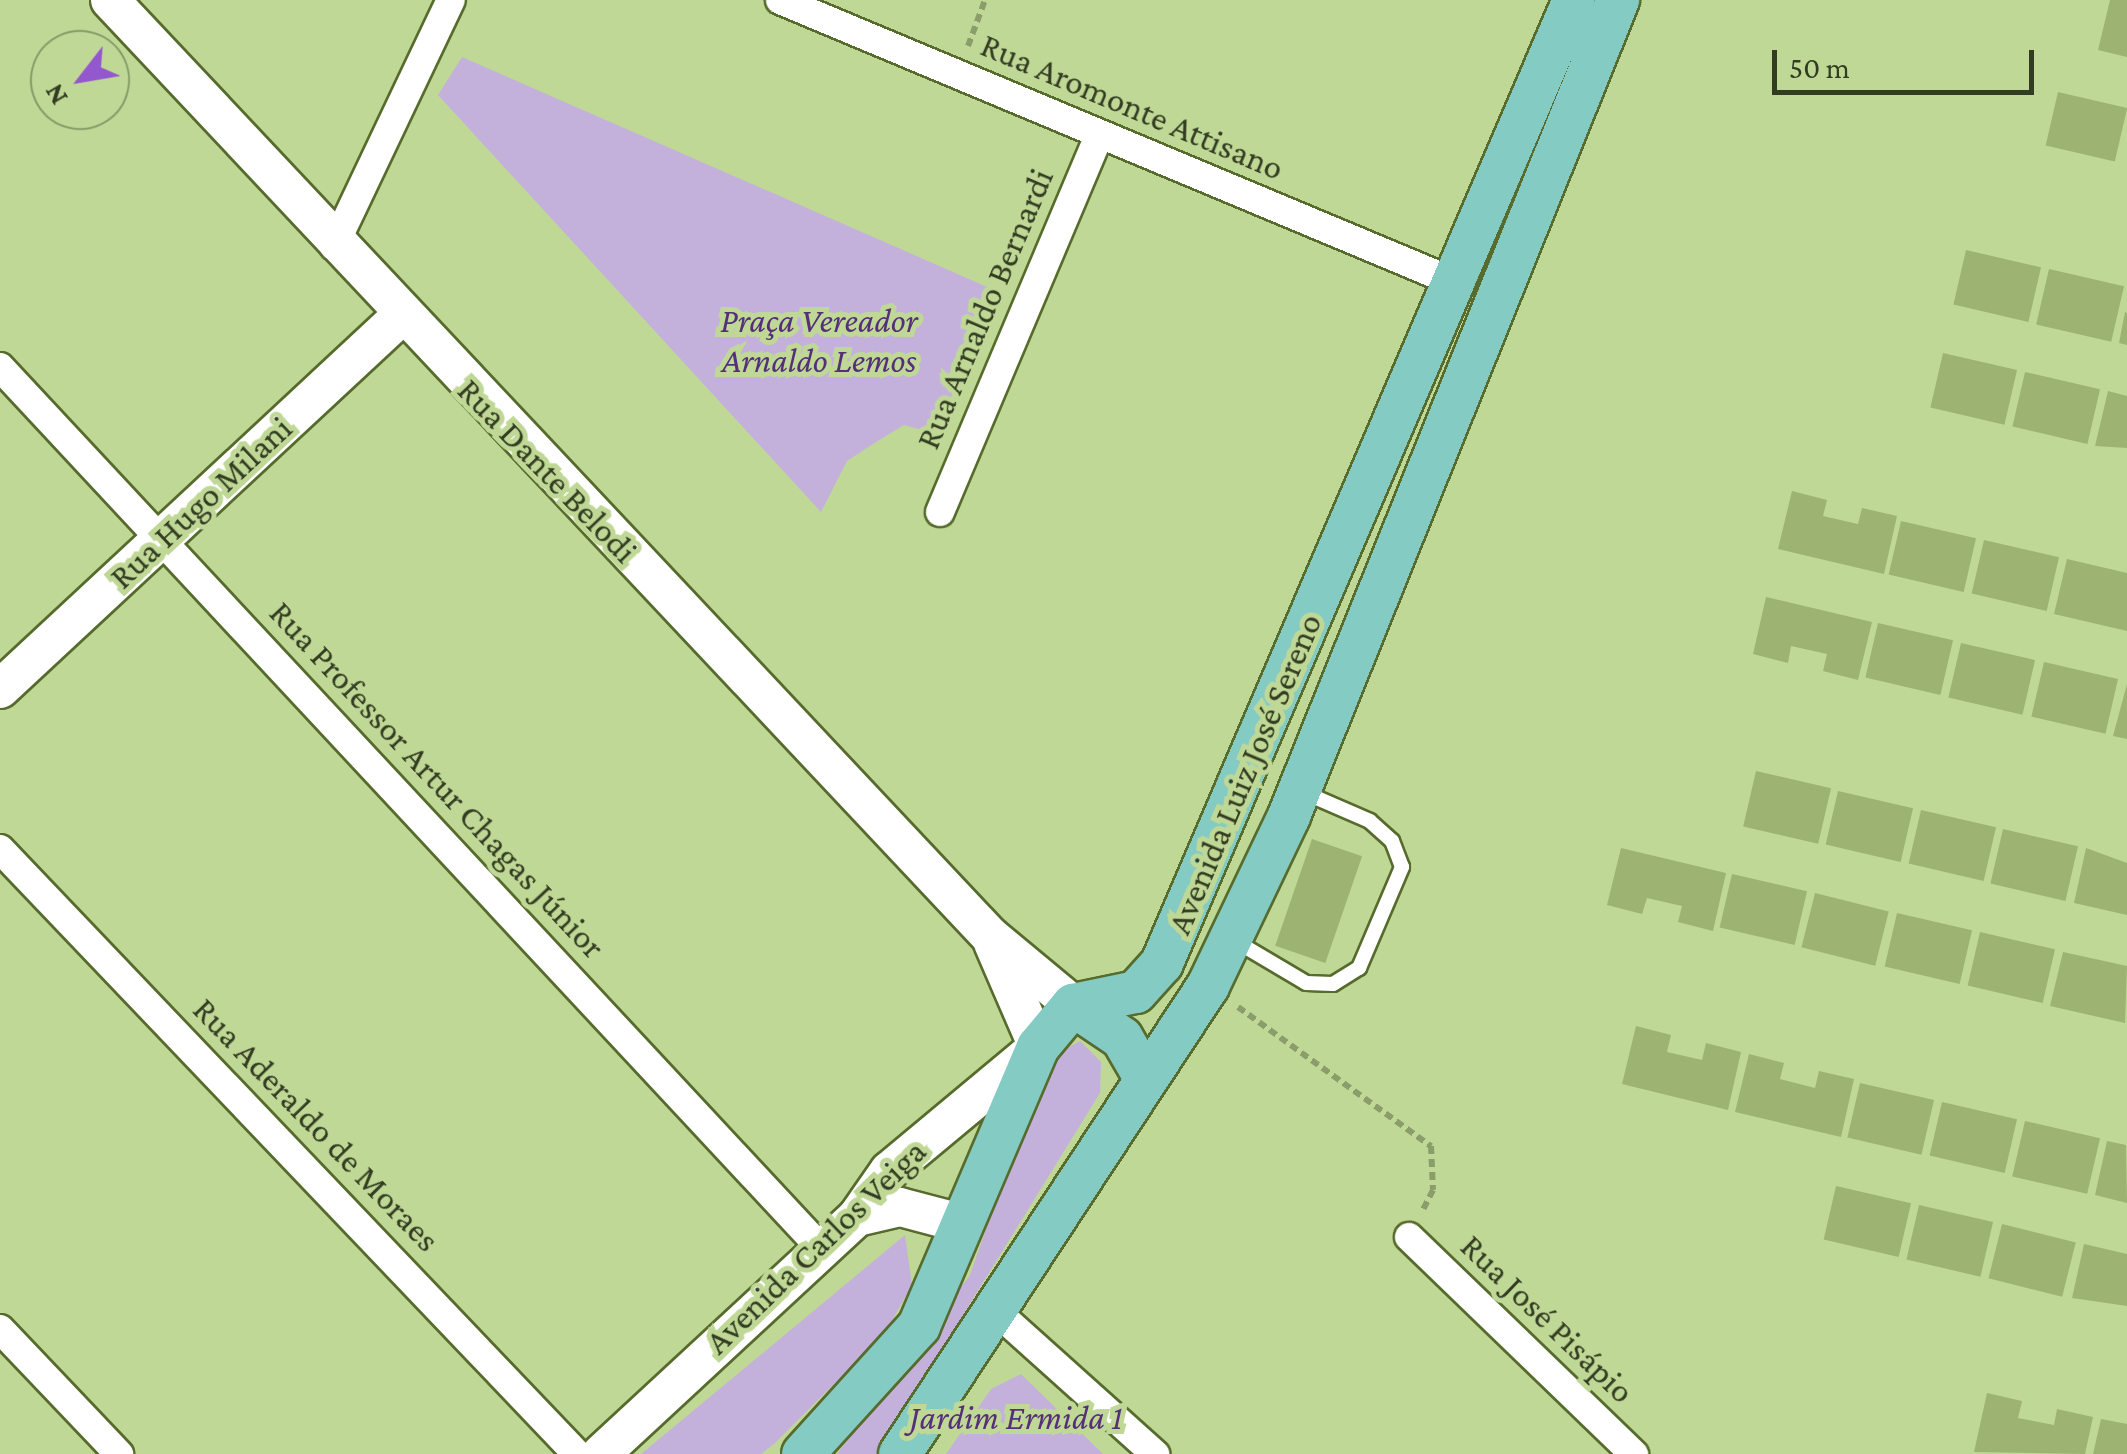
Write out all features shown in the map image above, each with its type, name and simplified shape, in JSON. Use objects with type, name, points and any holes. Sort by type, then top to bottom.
[{"type":"main road","name":"Avenida Luiz José Sereno","points":[[1073,1006],[1136,992],[1162,963],[1238,794],[1574,0]]},
{"type":"main road","name":"Avenida Luiz José Sereno","points":[[900,1454],[999,1314],[1144,1076],[1208,986],[1232,939],[1294,803],[1618,0]]},
{"type":"main road","name":"Rua Dante Belodi","points":[[122,9],[334,246],[990,936]]},
{"type":"main road","name":"Rua Hugo Milani","points":[[0,689],[401,316]]},
{"type":"main road","points":[[1238,794],[1294,803]]},
{"type":"main road","points":[[990,936],[1073,1006],[1122,1038],[1144,1076]]},
{"type":"main road","points":[[990,936],[1038,1046]]},
{"type":"main road","points":[[802,1454],[919,1326],[1038,1046],[1073,1006]]},
{"type":"main road","name":"Avenida Carlos Veiga","points":[[601,1454],[818,1245],[857,1217],[889,1171],[1038,1046]]},
{"type":"main road","points":[[857,1217],[900,1207],[964,1224]]},
{"type":"street","points":[[334,246],[451,0]]},
{"type":"street","name":"Rua Aromonte Attisano","points":[[780,0],[1454,282]]},
{"type":"street","name":"Rua Arnaldo Bernardi","points":[[940,512],[1100,134]]},
{"type":"street","name":"Rua Professor Artur Chagas Júnior","points":[[0,368],[818,1245]]},
{"type":"street","name":"Rua Aderaldo de Moraes","points":[[0,848],[577,1454]]},
{"type":"street","name":"Rua José Pisápio","points":[[1409,1237],[1634,1454]]},
{"type":"street","points":[[999,1314],[1154,1454]]},
{"type":"street","points":[[0,1329],[120,1454]]},
{"type":"lane","points":[[1232,939],[1306,983],[1332,984],[1359,968],[1402,867],[1392,840],[1294,803]]},
{"type":"path","points":[[956,74],[985,0]]},
{"type":"path","points":[[1208,986],[1431,1146],[1434,1190],[1409,1237]]},
{"type":"green space","name":"Praça Vereador Arnaldo Lemos","points":[[462,57],[1001,293],[940,435],[904,425],[876,442],[847,461],[821,512],[438,95]]},
{"type":"green space","points":[[1080,1041],[1101,1062],[1100,1093],[877,1454],[837,1454],[970,1275],[1045,1060]]},
{"type":"green space","points":[[905,1235],[912,1285],[885,1333],[775,1443],[761,1454],[641,1454]]},
{"type":"green space","name":"Jardim Ermida 1","points":[[1021,1374],[1103,1454],[946,1454],[991,1389]]},
{"type":"building","points":[[2110,0],[2127,0],[2127,57],[2098,50]]},
{"type":"building","points":[[2058,92],[2127,108],[2115,162],[2046,146]]},
{"type":"building","points":[[1966,250],[2041,267],[2028,322],[1953,305]]},
{"type":"building","points":[[2049,269],[2124,286],[2111,342],[2036,325]]},
{"type":"building","points":[[2127,313],[2127,345],[2119,343]]},
{"type":"building","points":[[1943,353],[2017,370],[2004,425],[1930,408]]},
{"type":"building","points":[[2025,372],[2100,389],[2087,444],[2012,427]]},
{"type":"building","points":[[2108,391],[2127,396],[2127,448],[2095,446]]},
{"type":"building","points":[[1792,491],[1827,500],[1823,516],[1858,524],[1862,508],[1897,516],[1884,574],[1778,549]]},
{"type":"building","points":[[1901,521],[1976,538],[1964,592],[1889,575]]},
{"type":"building","points":[[1984,540],[2059,557],[2047,611],[1972,594]]},
{"type":"building","points":[[2067,559],[2127,573],[2127,631],[2054,614]]},
{"type":"building","points":[[1766,597],[1872,622],[1858,680],[1823,671],[1827,654],[1791,646],[1788,663],[1753,654]]},
{"type":"building","points":[[1878,623],[1953,640],[1940,695],[1865,678]]},
{"type":"building","points":[[1961,643],[2035,660],[2022,715],[1948,698]]},
{"type":"building","points":[[2044,662],[2118,679],[2105,734],[2031,717]]},
{"type":"building","points":[[2127,684],[2127,739],[2113,736]]},
{"type":"building","points":[[1756,771],[1831,788],[1818,844],[1743,827]]},
{"type":"building","points":[[1838,791],[1913,808],[1901,862],[1826,845]]},
{"type":"building","points":[[1921,810],[1996,827],[1984,881],[1909,864]]},
{"type":"building","points":[[2003,829],[2078,846],[2065,901],[1990,884]]},
{"type":"building","points":[[1312,839],[1362,856],[1325,963],[1275,946]]},
{"type":"building","points":[[1621,848],[1726,873],[1713,931],[1678,922],[1682,906],[1647,898],[1642,914],[1607,905]]},
{"type":"building","points":[[2086,848],[2127,863],[2127,915],[2074,903]]},
{"type":"building","points":[[1732,874],[1807,891],[1795,945],[1720,928]]},
{"type":"building","points":[[1815,893],[1889,911],[1875,966],[1801,947]]},
{"type":"building","points":[[1897,913],[1972,930],[1960,984],[1885,967]]},
{"type":"building","points":[[1980,932],[2055,949],[2043,1003],[1968,986]]},
{"type":"building","points":[[2063,952],[2127,966],[2125,1023],[2050,1006]]},
{"type":"building","points":[[1636,1026],[1671,1035],[1667,1052],[1702,1060],[1706,1043],[1741,1052],[1728,1110],[1622,1084]]},
{"type":"building","points":[[1749,1054],[1784,1063],[1780,1079],[1815,1088],[1819,1071],[1854,1079],[1841,1137],[1735,1112]]},
{"type":"building","points":[[1860,1083],[1934,1100],[1921,1155],[1847,1138]]},
{"type":"building","points":[[1942,1102],[2017,1119],[2005,1173],[1930,1156]]},
{"type":"building","points":[[2025,1121],[2100,1138],[2087,1194],[2012,1177]]},
{"type":"building","points":[[2107,1141],[2126,1145],[2127,1203],[2095,1195]]},
{"type":"building","points":[[1836,1186],[1911,1203],[1899,1257],[1824,1240]]},
{"type":"building","points":[[1919,1205],[1993,1222],[1980,1277],[1906,1260]]},
{"type":"building","points":[[2002,1224],[2076,1242],[2062,1297],[1988,1278]]},
{"type":"building","points":[[2084,1244],[2127,1254],[2127,1306],[2072,1298]]},
{"type":"building","points":[[1987,1393],[2022,1401],[2018,1418],[2054,1425],[2057,1409],[2093,1417],[2085,1454],[1974,1452]]},
{"type":"building","points":[[2101,1419],[2127,1424],[2127,1454],[2093,1454]]}]
